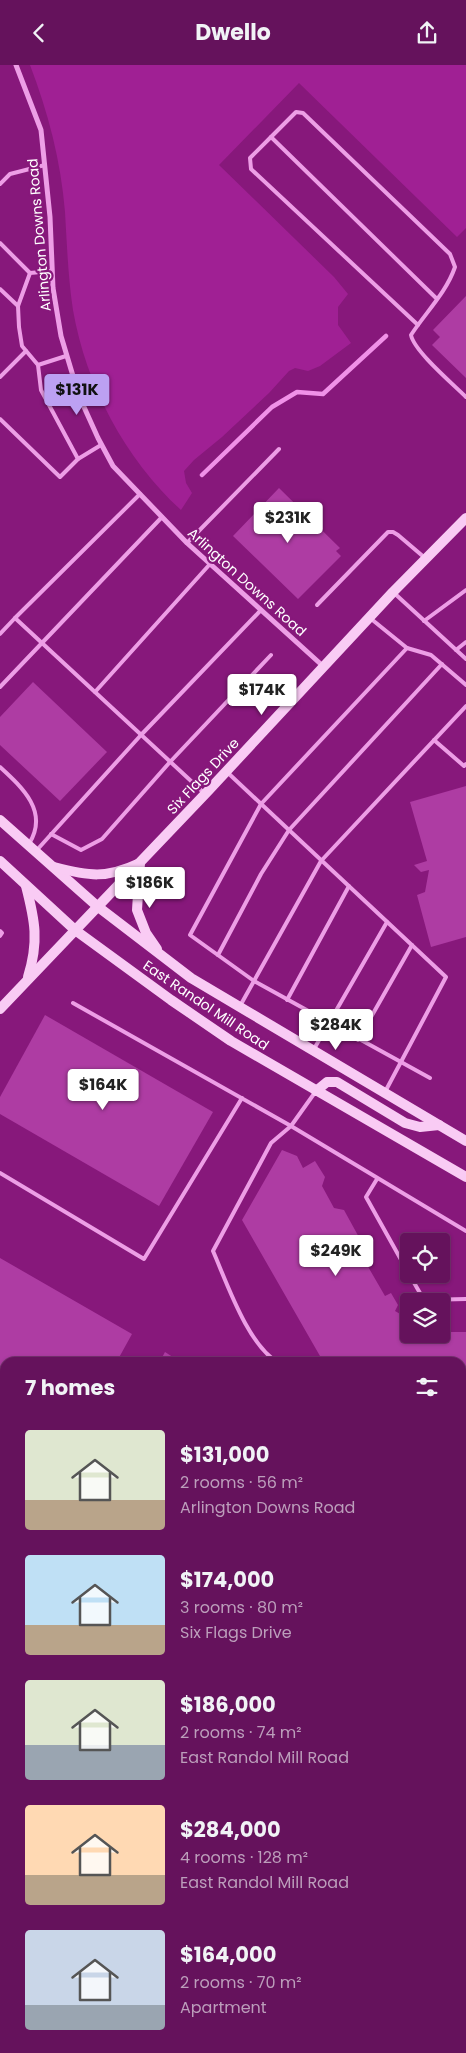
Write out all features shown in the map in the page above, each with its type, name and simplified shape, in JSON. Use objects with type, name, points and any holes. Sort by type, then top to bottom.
[{"type":"main road","name":"Six Flags Drive","points":[[0,1009],[466,518]]},
{"type":"main road","name":"East Randol Mill Road","points":[[0,820],[97,907],[190,978],[466,1141]]},
{"type":"main road","name":"East Randol Mill Road","points":[[0,861],[75,929],[171,1000],[231,1041],[466,1177]]},
{"type":"main road","points":[[50,865],[97,875],[120,872],[140,863],[137,910],[146,933],[162,956]]},
{"type":"main road","points":[[26,885],[34,917],[36,944],[27,980]]},
{"type":"main road","points":[[316,1091],[327,1082],[337,1082],[405,1123],[420,1127],[440,1125]]},
{"type":"street","name":"Arlington Downs Road","points":[[16,65],[41,130],[53,288],[61,336],[78,396],[101,445],[114,466],[187,543],[325,667]]},
{"type":"lane","points":[[418,325],[251,169],[250,157],[296,112],[304,113],[450,254],[455,267],[446,286],[411,335],[423,354],[466,397]]},
{"type":"lane","points":[[271,137],[437,299]]},
{"type":"lane","points":[[0,184],[10,174],[45,165]]},
{"type":"lane","points":[[0,243],[30,273]]},
{"type":"lane","points":[[30,273],[52,271]]},
{"type":"lane","points":[[30,273],[18,306],[22,346],[38,365],[40,390],[78,459]]},
{"type":"lane","points":[[0,289],[18,306]]},
{"type":"lane","points":[[0,377],[26,351]]},
{"type":"lane","points":[[38,365],[66,356]]},
{"type":"lane","points":[[0,419],[60,477],[78,459],[101,445]]},
{"type":"lane","points":[[187,543],[279,449]]},
{"type":"lane","points":[[0,634],[140,494]]},
{"type":"lane","points":[[0,687],[162,517]]},
{"type":"lane","points":[[317,605],[388,533],[393,532],[398,535],[426,559]]},
{"type":"lane","points":[[95,692],[210,564]]},
{"type":"lane","points":[[424,621],[466,590]]},
{"type":"lane","points":[[393,593],[466,659]]},
{"type":"lane","points":[[31,849],[51,834],[141,735],[261,609]]},
{"type":"lane","points":[[15,618],[206,794]]},
{"type":"lane","points":[[370,618],[407,648],[431,655],[466,685]]},
{"type":"lane","points":[[456,650],[466,643]]},
{"type":"lane","points":[[407,648],[261,804],[190,935],[254,981],[400,1064],[430,1078]]},
{"type":"lane","points":[[51,834],[81,850],[102,839],[170,762],[272,655]]},
{"type":"lane","points":[[218,955],[261,874],[288,830],[442,664]]},
{"type":"lane","points":[[239,1008],[322,861],[466,706]]},
{"type":"lane","points":[[434,740],[464,766],[466,764]]},
{"type":"lane","points":[[0,767],[18,784],[31,801],[38,823],[31,849]]},
{"type":"lane","points":[[227,772],[446,977],[384,1093]]},
{"type":"lane","points":[[287,1000],[349,886]]},
{"type":"lane","points":[[313,1051],[387,922]]},
{"type":"lane","points":[[0,931],[2,933],[0,936]]},
{"type":"lane","points":[[358,1040],[412,945]]},
{"type":"lane","points":[[73,1003],[291,1126],[466,1231]]},
{"type":"lane","points":[[270,1357],[248,1330],[213,1251],[271,1143],[291,1126],[316,1091]]},
{"type":"lane","points":[[0,1173],[11,1182],[144,1259],[242,1098]]},
{"type":"lane","points":[[377,1179],[366,1197],[400,1258]]},
{"type":"lane","points":[[414,1283],[424,1300],[466,1299]]},
{"type":"shaded area","points":[[30,65],[466,65],[466,228],[457,237],[299,83],[219,165],[334,277],[348,294],[338,307],[338,325],[351,343],[320,366],[308,371],[295,368],[289,371],[269,393],[222,437],[194,460],[184,471],[186,483],[192,493],[181,510],[142,468],[126,444],[98,393],[87,366],[73,310],[65,212],[57,155],[48,119]]},
{"type":"building","points":[[466,296],[466,378],[432,345],[440,337],[433,330]]},
{"type":"building","points":[[279,488],[340,548],[336,551],[341,556],[298,599],[233,536]]},
{"type":"building","points":[[33,682],[107,752],[60,801],[0,745],[0,717]]},
{"type":"building","points":[[466,786],[466,937],[431,947],[417,895],[425,892],[429,870],[421,872],[414,865],[427,861],[410,802]]},
{"type":"building","points":[[45,1015],[213,1112],[159,1206],[0,1114],[0,1097]]},
{"type":"building","points":[[282,1150],[297,1156],[303,1168],[315,1161],[325,1177],[322,1186],[334,1208],[344,1210],[366,1250],[363,1258],[385,1296],[391,1293],[398,1305],[395,1311],[400,1314],[400,1343],[450,1343],[450,1332],[466,1332],[466,1357],[321,1357],[242,1220]]},
{"type":"building","points":[[0,1258],[132,1334],[119,1357],[0,1357]]},
{"type":"building","points":[[165,1352],[173,1357],[162,1357]]},
{"type":"waterway","points":[[202,475],[272,407],[297,392],[323,394],[386,336]]}]
